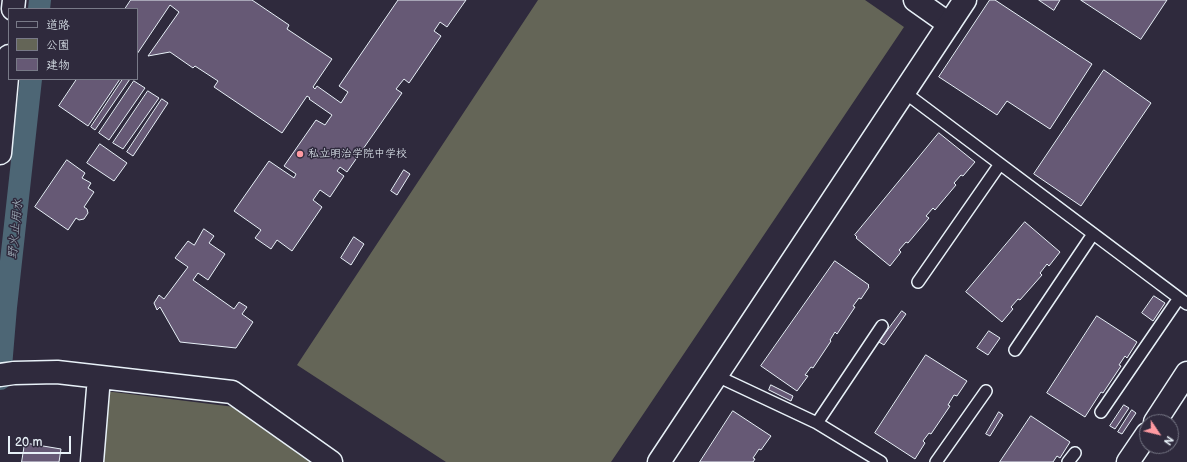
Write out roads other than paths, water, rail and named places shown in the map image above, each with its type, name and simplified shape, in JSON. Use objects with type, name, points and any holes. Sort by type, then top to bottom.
[{"type":"street","points":[[914,0],[949,24]]},
{"type":"street","points":[[659,462],[965,0]]},
{"type":"street","points":[[0,153],[8,67]]},
{"type":"street","points":[[7,374],[57,372],[232,392],[331,462]]},
{"type":"street","points":[[1160,414],[1187,373]]},
{"type":"street","points":[[92,462],[99,377]]},
{"type":"street","points":[[1128,462],[1139,446]]},
{"type":"lane","points":[[904,92],[1183,301],[1101,412]]},
{"type":"lane","points":[[918,282],[1000,164]]},
{"type":"lane","points":[[1015,350],[1093,234]]},
{"type":"lane","points":[[817,423],[882,326]]},
{"type":"lane","points":[[717,376],[817,423],[881,462]]},
{"type":"lane","points":[[936,462],[986,391]]},
{"type":"waterway","name":"野火止用水","points":[[39,8],[40,0]]},
{"type":"waterway","name":"野火止用水","points":[[0,379],[6,307],[31,80]]},
{"type":"place","name":"私立明治学院中学校","points":[[300,154]]}]
